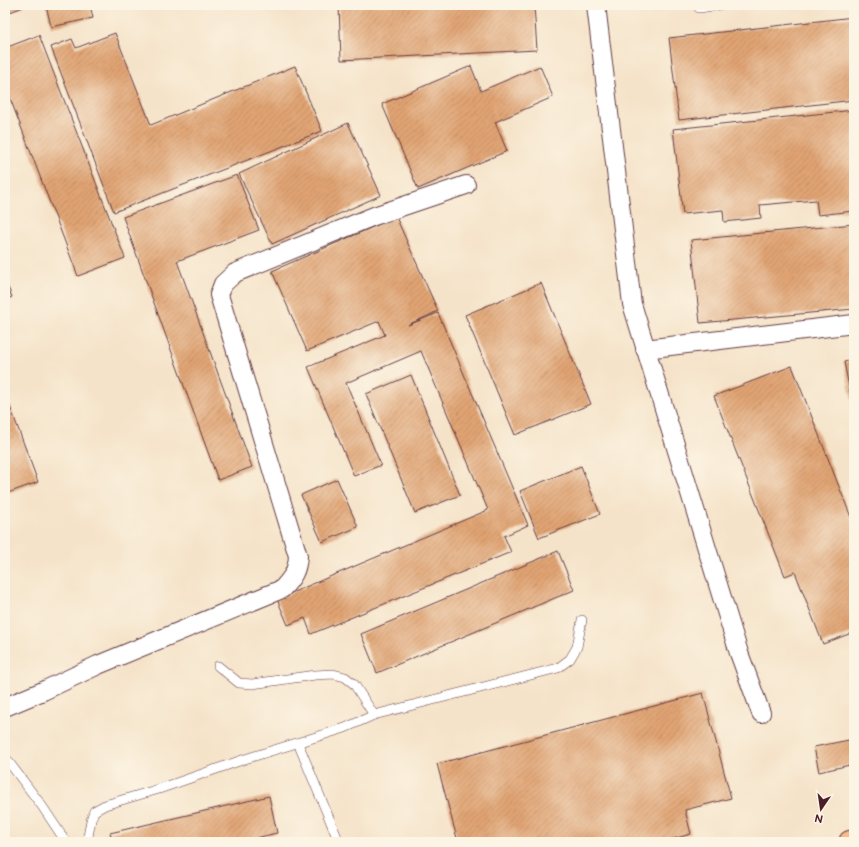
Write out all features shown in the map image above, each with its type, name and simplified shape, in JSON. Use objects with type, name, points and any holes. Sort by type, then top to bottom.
[{"type":"highway","points":[[850,842],[854,841]]},
{"type":"street","points":[[596,5],[632,304],[739,653],[761,713]]},
{"type":"street","points":[[5,707],[44,691],[98,665],[282,589],[292,578],[297,567],[298,556],[219,295],[223,284],[234,273],[374,216],[466,185]]},
{"type":"street","points":[[645,349],[854,324]]},
{"type":"lane","points":[[699,8],[720,5]]},
{"type":"lane","points":[[87,842],[94,811],[105,805],[159,789],[245,759],[345,728],[374,715],[558,668],[570,659],[577,647],[582,620]]},
{"type":"lane","points":[[218,666],[238,683],[252,684],[321,674],[345,676],[354,684],[374,715]]},
{"type":"lane","points":[[298,743],[339,842]]},
{"type":"lane","points":[[5,757],[56,826],[66,842]]},
{"type":"building","points":[[5,5],[22,5],[23,7],[5,14]]},
{"type":"building","points":[[46,5],[90,5],[93,18],[51,27]]},
{"type":"building","points":[[339,5],[534,5],[537,50],[341,60]]},
{"type":"building","points":[[854,17],[854,100],[679,120],[669,38]]},
{"type":"building","points":[[115,33],[151,125],[295,66],[322,131],[114,212],[51,47],[72,39],[76,48]]},
{"type":"building","points":[[39,35],[125,258],[78,276],[5,85],[5,48]]},
{"type":"building","points":[[471,66],[481,91],[540,66],[553,97],[495,122],[507,151],[418,189],[382,104]]},
{"type":"building","points":[[854,110],[854,211],[818,215],[816,200],[760,205],[761,218],[724,222],[723,210],[683,214],[673,129]]},
{"type":"building","points":[[348,123],[381,195],[272,244],[239,174]]},
{"type":"building","points":[[237,175],[259,230],[177,261],[252,467],[218,480],[123,217]]},
{"type":"building","points":[[396,217],[438,311],[408,325],[438,313],[528,525],[504,536],[511,552],[311,634],[305,618],[288,625],[277,599],[488,510],[421,351],[346,383],[381,465],[354,476],[308,367],[385,335],[379,321],[307,351],[272,271]]},
{"type":"building","points":[[854,224],[854,309],[700,323],[691,240]]},
{"type":"building","points":[[5,280],[12,297],[5,300]]},
{"type":"building","points":[[541,283],[591,404],[515,435],[465,315]]},
{"type":"building","points":[[854,360],[854,407],[853,407],[844,362]]},
{"type":"building","points":[[792,366],[854,525],[854,632],[823,644],[795,572],[785,576],[714,396]]},
{"type":"building","points":[[411,375],[460,495],[415,513],[366,394]]},
{"type":"building","points":[[5,393],[38,482],[5,494]]},
{"type":"building","points":[[581,466],[600,514],[539,538],[520,491]]},
{"type":"building","points":[[337,479],[358,527],[322,542],[301,495]]},
{"type":"building","points":[[558,551],[574,590],[377,673],[361,634]]},
{"type":"building","points":[[703,693],[731,798],[685,810],[691,834],[662,842],[458,842],[437,764]]},
{"type":"building","points":[[854,739],[854,764],[819,772],[814,747]]},
{"type":"building","points":[[269,796],[277,833],[256,838],[257,842],[113,842],[110,833]]}]
